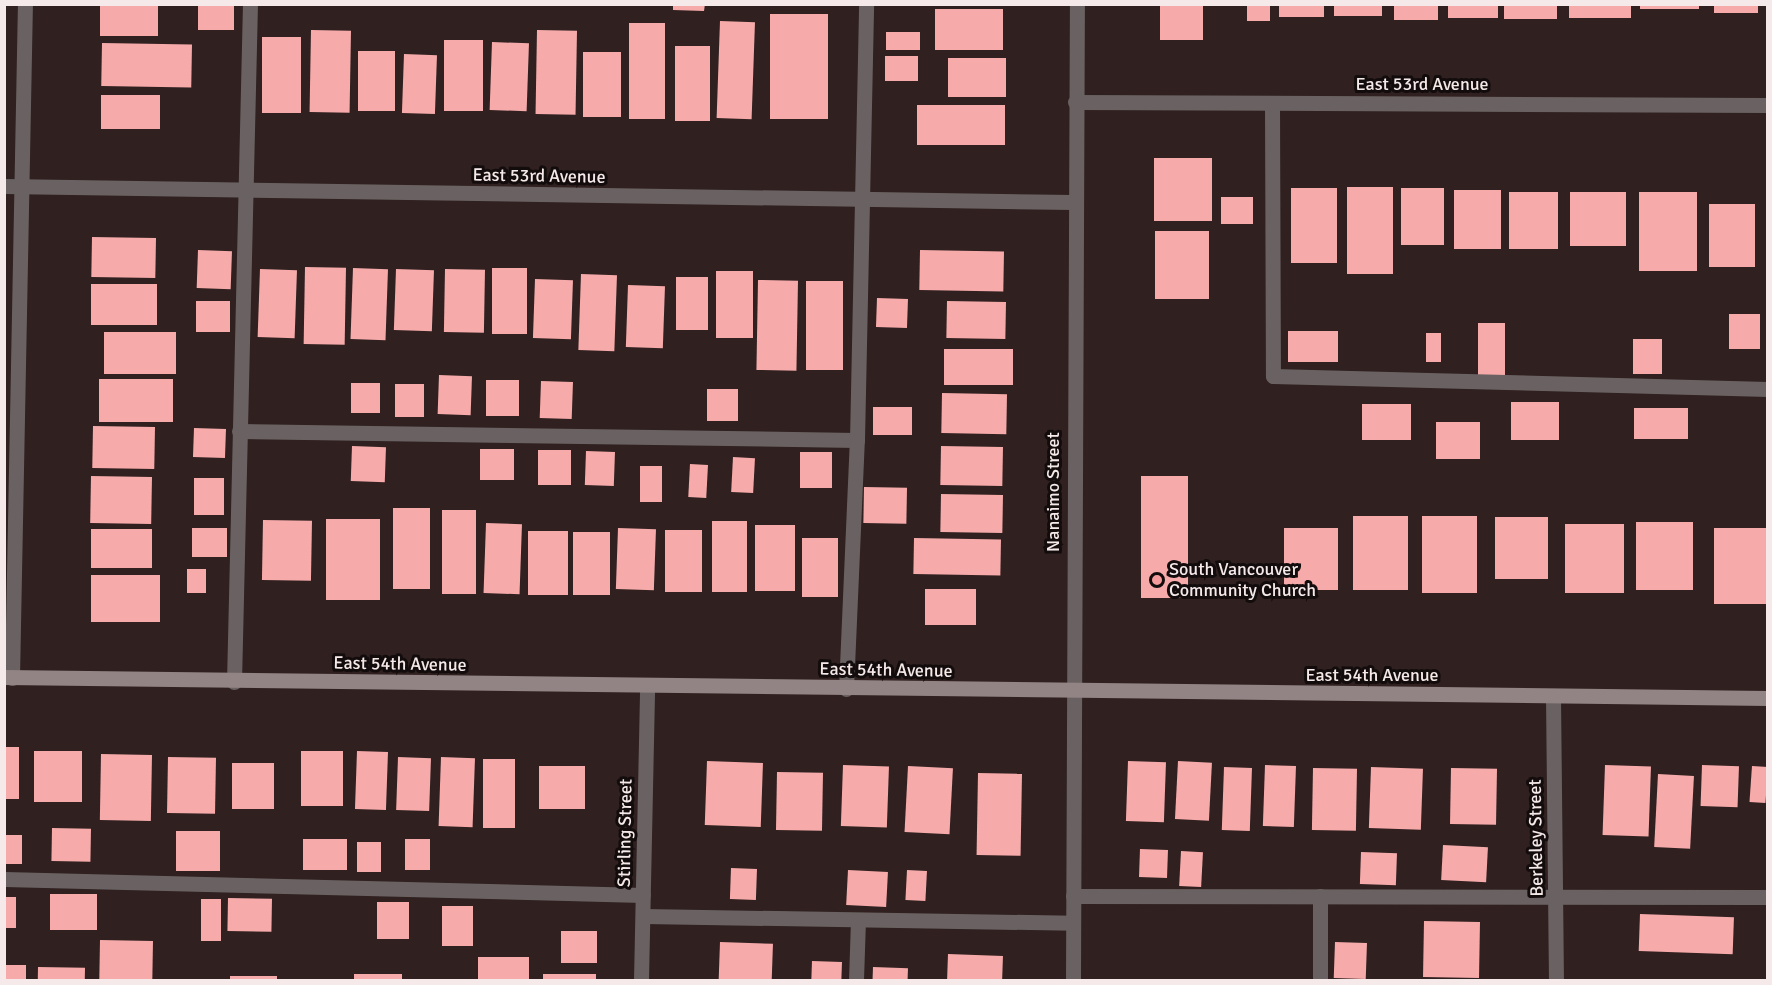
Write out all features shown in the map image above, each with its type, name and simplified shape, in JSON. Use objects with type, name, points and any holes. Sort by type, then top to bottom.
[{"type":"street","points":[[8,677],[25,4]]},
{"type":"street","points":[[234,681],[250,4]]},
{"type":"street","points":[[846,689],[857,440],[866,4]]},
{"type":"street","name":"Nanaimo Street","points":[[1073,981],[1073,202],[1077,4]]},
{"type":"street","name":"East 53rd Avenue","points":[[1076,102],[1767,105]]},
{"type":"street","points":[[1272,103],[1273,376],[1767,388]]},
{"type":"street","name":"East 53rd Avenue","points":[[4,186],[244,192],[1073,202]]},
{"type":"street","points":[[239,431],[857,440]]},
{"type":"street","name":"East 54th Avenue","points":[[8,677],[1073,693],[1767,698]]},
{"type":"street","name":"Stirling Street","points":[[641,981],[647,687]]},
{"type":"street","name":"Berkeley Street","points":[[1553,696],[1556,981]]},
{"type":"street","points":[[4,879],[643,895]]},
{"type":"street","points":[[1073,896],[1767,897]]},
{"type":"street","points":[[1320,896],[1320,981]]},
{"type":"street","points":[[643,916],[1073,923]]},
{"type":"street","points":[[856,981],[858,921]]},
{"type":"building","points":[[100,4],[158,4],[158,36],[100,36]]},
{"type":"building","points":[[198,4],[234,4],[234,30],[198,30]]},
{"type":"building","points":[[673,4],[705,4],[704,11],[673,10]]},
{"type":"building","points":[[1247,4],[1270,4],[1270,21],[1247,21]]},
{"type":"building","points":[[1279,4],[1324,4],[1324,17],[1279,17]]},
{"type":"building","points":[[1334,4],[1382,4],[1382,16],[1334,16]]},
{"type":"building","points":[[1448,4],[1498,4],[1498,18],[1448,18]]},
{"type":"building","points":[[1504,4],[1557,4],[1557,19],[1504,19]]},
{"type":"building","points":[[1569,4],[1631,4],[1631,18],[1569,18]]},
{"type":"building","points":[[1640,4],[1699,4],[1699,9],[1640,9]]},
{"type":"building","points":[[1714,4],[1758,4],[1758,13],[1714,13]]},
{"type":"building","points":[[1160,5],[1203,5],[1203,40],[1160,40]]},
{"type":"building","points":[[1394,5],[1438,5],[1438,20],[1394,20]]},
{"type":"building","points":[[935,9],[1003,9],[1003,50],[935,50]]},
{"type":"building","points":[[770,14],[828,14],[828,119],[770,119]]},
{"type":"building","points":[[720,21],[755,22],[752,119],[717,118]]},
{"type":"building","points":[[629,23],[665,23],[665,119],[629,119]]},
{"type":"building","points":[[311,30],[351,31],[350,113],[310,112]]},
{"type":"building","points":[[537,30],[577,31],[576,115],[536,114]]},
{"type":"building","points":[[886,32],[920,32],[920,50],[886,50]]},
{"type":"building","points":[[262,37],[301,37],[301,113],[262,113]]},
{"type":"building","points":[[444,40],[483,40],[483,111],[444,111]]},
{"type":"building","points":[[492,42],[529,43],[527,111],[490,110]]},
{"type":"building","points":[[102,43],[192,45],[191,88],[101,86]]},
{"type":"building","points":[[675,46],[710,46],[710,121],[675,121]]},
{"type":"building","points":[[358,51],[395,51],[395,111],[358,111]]},
{"type":"building","points":[[583,52],[621,52],[621,117],[583,117]]},
{"type":"building","points":[[404,54],[437,55],[435,114],[402,113]]},
{"type":"building","points":[[885,56],[918,56],[918,81],[885,81]]},
{"type":"building","points":[[948,58],[1006,58],[1006,97],[948,97]]},
{"type":"building","points":[[101,95],[160,95],[160,129],[101,129]]},
{"type":"building","points":[[917,105],[1005,105],[1005,145],[917,145]]},
{"type":"building","points":[[1154,158],[1212,158],[1212,221],[1154,221]]},
{"type":"building","points":[[1347,187],[1393,187],[1393,274],[1347,274]]},
{"type":"building","points":[[1291,188],[1337,188],[1337,263],[1291,263]]},
{"type":"building","points":[[1401,188],[1444,188],[1444,245],[1401,245]]},
{"type":"building","points":[[1454,190],[1501,190],[1501,249],[1454,249]]},
{"type":"building","points":[[1509,192],[1558,192],[1558,249],[1509,249]]},
{"type":"building","points":[[1570,192],[1626,192],[1626,246],[1570,246]]},
{"type":"building","points":[[1639,192],[1697,192],[1697,271],[1639,271]]},
{"type":"building","points":[[1221,197],[1253,197],[1253,224],[1221,224]]},
{"type":"building","points":[[1709,204],[1755,204],[1755,267],[1709,267]]},
{"type":"building","points":[[1155,231],[1209,231],[1209,299],[1155,299]]},
{"type":"building","points":[[92,237],[156,238],[155,278],[91,277]]},
{"type":"building","points":[[198,250],[232,251],[231,289],[197,288]]},
{"type":"building","points":[[920,250],[1004,251],[1003,291],[919,290]]},
{"type":"building","points":[[305,267],[346,268],[345,345],[304,344]]},
{"type":"building","points":[[353,268],[388,269],[386,340],[351,339]]},
{"type":"building","points":[[492,268],[527,268],[527,334],[492,334]]},
{"type":"building","points":[[260,269],[297,270],[295,338],[258,337]]},
{"type":"building","points":[[396,269],[434,270],[432,331],[394,330]]},
{"type":"building","points":[[445,269],[485,270],[484,333],[444,332]]},
{"type":"building","points":[[716,271],[753,271],[753,338],[716,338]]},
{"type":"building","points":[[581,274],[617,275],[614,351],[578,350]]},
{"type":"building","points":[[676,277],[708,277],[708,330],[676,330]]},
{"type":"building","points":[[535,279],[573,280],[571,339],[533,338]]},
{"type":"building","points":[[758,280],[798,281],[796,371],[756,370]]},
{"type":"building","points":[[806,281],[843,281],[843,370],[806,370]]},
{"type":"building","points":[[91,284],[157,284],[157,325],[91,325]]},
{"type":"building","points":[[628,285],[665,286],[663,348],[626,347]]},
{"type":"building","points":[[877,298],[908,299],[907,328],[876,327]]},
{"type":"building","points":[[196,301],[230,301],[230,332],[196,332]]},
{"type":"building","points":[[947,301],[1006,302],[1005,339],[946,338]]},
{"type":"building","points":[[1729,314],[1760,314],[1760,349],[1729,349]]},
{"type":"building","points":[[1478,323],[1505,323],[1505,376],[1478,376]]},
{"type":"building","points":[[1288,331],[1338,331],[1338,362],[1288,362]]},
{"type":"building","points":[[104,332],[176,332],[176,374],[104,374]]},
{"type":"building","points":[[1426,333],[1441,333],[1441,362],[1426,362]]},
{"type":"building","points":[[1633,339],[1662,339],[1662,374],[1633,374]]},
{"type":"building","points":[[944,349],[1013,349],[1013,385],[944,385]]},
{"type":"building","points":[[439,375],[472,376],[471,415],[438,414]]},
{"type":"building","points":[[99,379],[173,379],[173,422],[99,422]]},
{"type":"building","points":[[486,380],[519,380],[519,416],[486,416]]},
{"type":"building","points":[[541,381],[573,382],[572,419],[540,418]]},
{"type":"building","points":[[351,383],[380,383],[380,413],[351,413]]},
{"type":"building","points":[[395,384],[424,384],[424,417],[395,417]]},
{"type":"building","points":[[707,389],[738,389],[738,421],[707,421]]},
{"type":"building","points":[[942,393],[1007,394],[1006,434],[941,433]]},
{"type":"building","points":[[1511,402],[1559,402],[1559,440],[1511,440]]},
{"type":"building","points":[[1362,404],[1411,404],[1411,440],[1362,440]]},
{"type":"building","points":[[873,407],[912,407],[912,435],[873,435]]},
{"type":"building","points":[[1634,408],[1688,408],[1688,439],[1634,439]]},
{"type":"building","points":[[1436,422],[1480,422],[1480,459],[1436,459]]},
{"type":"building","points":[[93,426],[155,427],[154,469],[92,468]]},
{"type":"building","points":[[194,428],[226,429],[225,458],[193,457]]},
{"type":"building","points":[[352,446],[386,447],[385,482],[351,481]]},
{"type":"building","points":[[941,446],[1003,447],[1002,486],[940,485]]},
{"type":"building","points":[[480,449],[514,449],[514,480],[480,480]]},
{"type":"building","points":[[538,450],[571,450],[571,485],[538,485]]},
{"type":"building","points":[[586,451],[615,452],[614,486],[585,485]]},
{"type":"building","points":[[800,452],[832,452],[832,488],[800,488]]},
{"type":"building","points":[[733,457],[755,458],[753,493],[731,492]]},
{"type":"building","points":[[690,464],[708,465],[706,498],[688,497]]},
{"type":"building","points":[[640,466],[662,466],[662,502],[640,502]]},
{"type":"building","points":[[91,476],[152,477],[151,524],[90,523]]},
{"type":"building","points":[[1141,476],[1188,476],[1188,598],[1141,598]]},
{"type":"building","points":[[194,478],[224,478],[224,515],[194,515]]},
{"type":"building","points":[[864,487],[907,488],[906,524],[863,523]]},
{"type":"building","points":[[941,494],[1003,495],[1002,533],[940,532]]},
{"type":"building","points":[[393,508],[430,508],[430,589],[393,589]]},
{"type":"building","points":[[442,510],[476,510],[476,594],[442,594]]},
{"type":"building","points":[[1353,516],[1408,516],[1408,590],[1353,590]]},
{"type":"building","points":[[1422,516],[1477,516],[1477,593],[1422,593]]},
{"type":"building","points":[[1495,517],[1548,517],[1548,579],[1495,579]]},
{"type":"building","points":[[326,519],[380,519],[380,600],[326,600]]},
{"type":"building","points":[[263,520],[312,521],[311,581],[262,580]]},
{"type":"building","points":[[712,521],[747,521],[747,592],[712,592]]},
{"type":"building","points":[[1636,522],[1693,522],[1693,590],[1636,590]]},
{"type":"building","points":[[486,523],[522,524],[520,594],[484,593]]},
{"type":"building","points":[[1565,524],[1624,524],[1624,593],[1565,593]]},
{"type":"building","points":[[755,525],[795,525],[795,591],[755,591]]},
{"type":"building","points":[[192,528],[227,528],[227,557],[192,557]]},
{"type":"building","points":[[618,528],[656,529],[654,590],[616,589]]},
{"type":"building","points":[[1284,528],[1338,528],[1338,590],[1284,590]]},
{"type":"building","points":[[1714,528],[1768,528],[1768,604],[1714,604]]},
{"type":"building","points":[[91,529],[152,529],[152,568],[91,568]]},
{"type":"building","points":[[665,530],[702,530],[702,592],[665,592]]},
{"type":"building","points":[[528,531],[568,531],[568,595],[528,595]]},
{"type":"building","points":[[573,532],[610,532],[610,595],[573,595]]},
{"type":"building","points":[[802,538],[838,538],[838,597],[802,597]]},
{"type":"building","points":[[914,538],[1001,540],[1000,576],[913,574]]},
{"type":"building","points":[[187,569],[206,569],[206,593],[187,593]]},
{"type":"building","points":[[91,575],[160,575],[160,622],[91,622]]},
{"type":"building","points":[[925,589],[976,589],[976,625],[925,625]]},
{"type":"building","points":[[4,747],[19,747],[19,799],[4,799]]},
{"type":"building","points":[[34,751],[82,751],[82,802],[34,802]]},
{"type":"building","points":[[301,751],[343,751],[343,806],[301,806]]},
{"type":"building","points":[[357,751],[388,752],[386,810],[355,809]]},
{"type":"building","points":[[101,754],[152,755],[151,821],[100,820]]},
{"type":"building","points":[[168,757],[216,758],[215,814],[167,813]]},
{"type":"building","points":[[398,757],[431,758],[429,811],[396,810]]},
{"type":"building","points":[[441,757],[475,758],[473,827],[439,826]]},
{"type":"building","points":[[483,759],[515,759],[515,828],[483,828]]},
{"type":"building","points":[[707,761],[763,763],[761,827],[705,825]]},
{"type":"building","points":[[1128,761],[1166,762],[1164,822],[1126,821]]},
{"type":"building","points":[[1178,761],[1212,763],[1209,821],[1175,819]]},
{"type":"building","points":[[232,763],[274,763],[274,809],[232,809]]},
{"type":"building","points":[[843,765],[889,767],[887,828],[841,826]]},
{"type":"building","points":[[1265,765],[1296,766],[1294,827],[1263,826]]},
{"type":"building","points":[[1605,765],[1651,767],[1649,837],[1603,835]]},
{"type":"building","points":[[1702,765],[1739,766],[1738,807],[1701,806]]},
{"type":"building","points":[[539,766],[585,766],[585,809],[539,809]]},
{"type":"building","points":[[908,766],[953,768],[949,834],[905,832]]},
{"type":"building","points":[[1752,766],[1768,767],[1765,803],[1749,802]]},
{"type":"building","points":[[1224,767],[1252,768],[1250,831],[1222,830]]},
{"type":"building","points":[[1371,767],[1423,769],[1421,830],[1369,828]]},
{"type":"building","points":[[1313,768],[1357,769],[1356,831],[1312,830]]},
{"type":"building","points":[[1451,768],[1497,769],[1496,825],[1450,824]]},
{"type":"building","points":[[777,772],[823,773],[822,831],[776,830]]},
{"type":"building","points":[[978,773],[1022,774],[1021,856],[977,855]]},
{"type":"building","points":[[1658,774],[1694,776],[1690,849],[1654,847]]},
{"type":"building","points":[[52,828],[91,829],[90,862],[51,861]]},
{"type":"building","points":[[176,831],[220,831],[220,871],[176,871]]},
{"type":"building","points":[[4,835],[22,835],[22,864],[4,864]]},
{"type":"building","points":[[303,839],[347,839],[347,870],[303,870]]},
{"type":"building","points":[[405,839],[430,839],[430,870],[405,870]]},
{"type":"building","points":[[357,842],[381,842],[381,872],[357,872]]},
{"type":"building","points":[[1443,845],[1488,847],[1486,882],[1441,880]]},
{"type":"building","points":[[1140,849],[1168,850],[1167,878],[1139,877]]},
{"type":"building","points":[[1181,851],[1203,852],[1201,887],[1179,886]]},
{"type":"building","points":[[1361,852],[1397,853],[1396,885],[1360,884]]},
{"type":"building","points":[[731,868],[757,869],[756,900],[730,899]]},
{"type":"building","points":[[848,870],[888,872],[886,907],[846,905]]},
{"type":"building","points":[[907,870],[927,871],[925,901],[905,900]]},
{"type":"building","points":[[50,894],[97,894],[97,930],[50,930]]},
{"type":"building","points":[[4,897],[16,897],[16,928],[4,928]]},
{"type":"building","points":[[228,898],[272,899],[271,932],[227,931]]},
{"type":"building","points":[[201,899],[221,899],[221,941],[201,941]]},
{"type":"building","points":[[377,902],[409,902],[409,939],[377,939]]},
{"type":"building","points":[[442,906],[473,906],[473,946],[442,946]]},
{"type":"building","points":[[1640,914],[1734,917],[1733,954],[1639,951]]},
{"type":"building","points":[[1424,921],[1480,922],[1479,978],[1423,977]]},
{"type":"building","points":[[561,931],[597,931],[597,963],[561,963]]},
{"type":"building","points":[[100,940],[153,941],[152,980],[99,980]]},
{"type":"building","points":[[720,942],[773,944],[772,980],[719,980]]},
{"type":"building","points":[[1335,942],[1367,943],[1366,979],[1334,978]]},
{"type":"building","points":[[948,954],[1003,956],[1002,980],[947,980]]},
{"type":"building","points":[[478,957],[529,957],[529,980],[478,980]]},
{"type":"building","points":[[812,961],[842,962],[841,980],[811,980]]},
{"type":"building","points":[[4,965],[26,965],[26,980],[4,980]]},
{"type":"building","points":[[38,967],[85,968],[85,980],[38,980]]},
{"type":"building","points":[[873,967],[908,968],[908,980],[873,980]]},
{"type":"building","points":[[354,974],[402,974],[402,980],[354,980]]},
{"type":"building","points":[[543,974],[596,974],[596,980],[543,980]]},
{"type":"building","points":[[230,976],[277,976],[277,980],[230,980]]},
{"type":"place","name":"South Vancouver Community Church","points":[[1157,580]]}]
